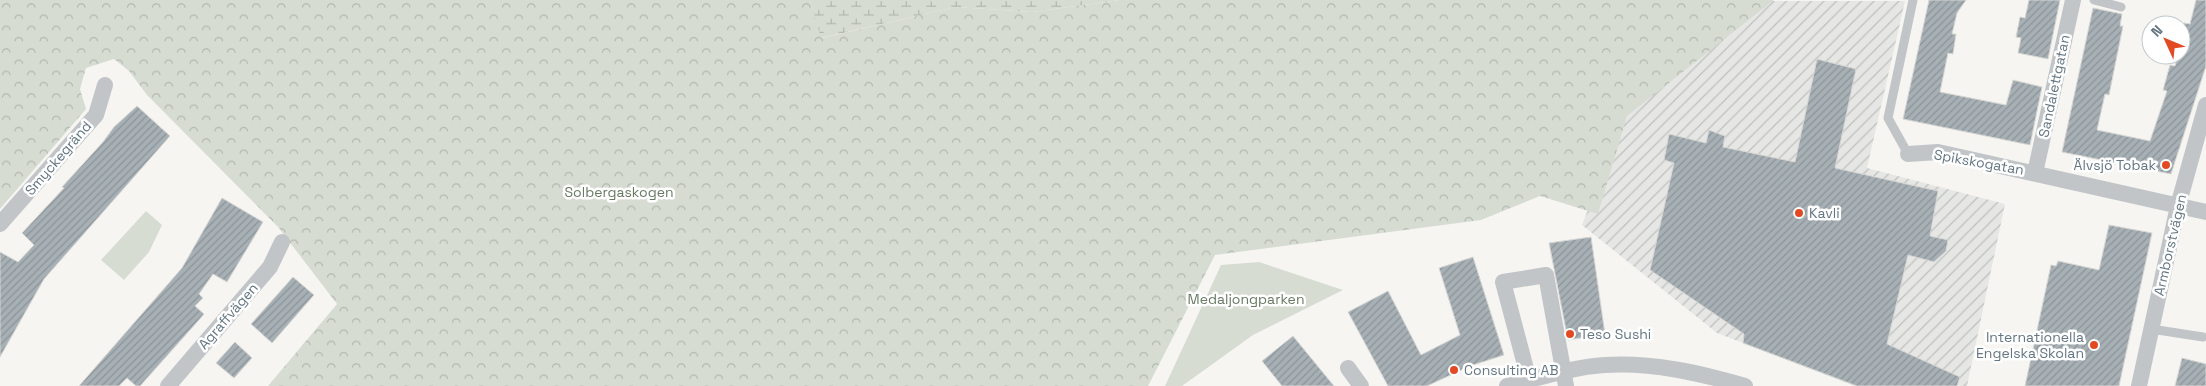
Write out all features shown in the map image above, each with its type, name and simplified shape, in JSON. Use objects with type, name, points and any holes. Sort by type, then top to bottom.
[{"type":"street","name":"Sandalettgatan","points":[[2035,173],[2074,0]]},
{"type":"street","name":"Smyckegränd","points":[[0,224],[96,115],[105,85]]},
{"type":"street","name":"Armborstvägen","points":[[2139,386],[2178,206],[2206,105]]},
{"type":"street","name":"Spikskogatan","points":[[1908,154],[1938,152],[2206,212]]},
{"type":"street","name":"Agraffvägen","points":[[168,386],[270,267],[282,242]]},
{"type":"street","points":[[1529,380],[1503,282],[1546,275],[1564,379]]},
{"type":"street","points":[[1507,386],[1529,380],[1564,379],[1603,365],[1641,364],[1699,373],[1745,386]]},
{"type":"street","points":[[1348,368],[1361,386]]},
{"type":"lane","name":"Spikskogatan","points":[[1908,154],[1888,118],[1913,0]]},
{"type":"lane","points":[[2094,0],[2121,7]]},
{"type":"lane","points":[[2151,329],[2203,337]]},
{"type":"shaded area","name":"Kavli","points":[[1758,1],[1905,1],[1867,168],[2005,204],[1967,386],[1855,386],[1717,333],[1582,225],[1626,110]]},
{"type":"green space","name":"Solbergaskogen","points":[[0,0],[810,0],[822,38],[955,7],[1032,12],[1120,0],[1774,0],[1627,116],[1598,214],[1540,196],[1481,220],[1215,255],[1148,386],[268,386],[337,304],[278,227],[147,95],[129,71],[114,59],[86,68],[80,89],[86,109],[0,209]]},
{"type":"green space","points":[[810,0],[1120,0],[1032,12],[955,7],[821,38]]},
{"type":"green space","points":[[146,211],[162,225],[149,252],[124,280],[101,260]]},
{"type":"green space","name":"Medaljongparken","points":[[1259,262],[1343,290],[1253,335],[1182,386],[1165,386],[1221,265]]},
{"type":"building","points":[[1929,0],[1966,0],[1957,13],[1952,34],[1956,34],[1953,54],[1948,53],[1940,92],[2006,105],[2013,80],[2042,87],[2030,145],[1903,119]]},
{"type":"building","points":[[2029,0],[2060,0],[2048,59],[2018,53],[2021,38],[2016,37],[2020,17],[2025,18]]},
{"type":"building","points":[[2196,0],[2206,0],[2206,66],[2171,174],[2062,152],[2093,8],[2122,14],[2120,26],[2123,26],[2109,95],[2105,94],[2097,130],[2150,141],[2167,91],[2163,90],[2170,65],[2191,65],[2191,20]]},
{"type":"building","name":"Kavli","points":[[1817,59],[1856,69],[1835,168],[1938,191],[1930,236],[1948,240],[1946,251],[1934,262],[1908,255],[1887,344],[1960,377],[1957,386],[1857,386],[1743,343],[1744,334],[1650,270],[1674,163],[1664,160],[1669,134],[1706,143],[1709,130],[1725,136],[1723,147],[1795,162]]},
{"type":"building","points":[[137,106],[170,136],[44,279],[0,357],[0,252],[18,262],[34,245],[22,233],[64,188],[62,187],[103,142],[114,127]]},
{"type":"building","points":[[222,198],[263,222],[227,282],[213,274],[199,294],[203,298],[195,306],[204,314],[140,386],[136,386],[127,378],[119,386],[79,386],[182,268]]},
{"type":"building","points":[[2109,225],[2152,233],[2119,386],[2025,386],[2051,265],[2056,266],[2058,261],[2099,270]]},
{"type":"building","points":[[1591,237],[1605,334],[1568,340],[1549,243]]},
{"type":"building","points":[[1473,257],[1504,355],[1470,366],[1427,386],[1388,386],[1348,312],[1388,291],[1421,355],[1460,335],[1439,268]]},
{"type":"building","points":[[293,277],[314,295],[272,343],[251,324]]},
{"type":"building","points":[[1293,336],[1334,386],[1282,386],[1262,361]]},
{"type":"building","points":[[235,342],[252,358],[234,378],[216,363]]},
{"type":"building","points":[[2182,358],[2206,364],[2206,386],[2175,386]]},
{"type":"place","name":"Älvsjö Tobak","points":[[2166,165]]},
{"type":"place","name":"Kavli","points":[[1799,213]]},
{"type":"place","name":"Teso Sushi","points":[[1570,334]]},
{"type":"place","name":"Internationella Engelska Skolan","points":[[2094,345]]},
{"type":"place","name":"Consulting AB","points":[[1454,370]]}]
